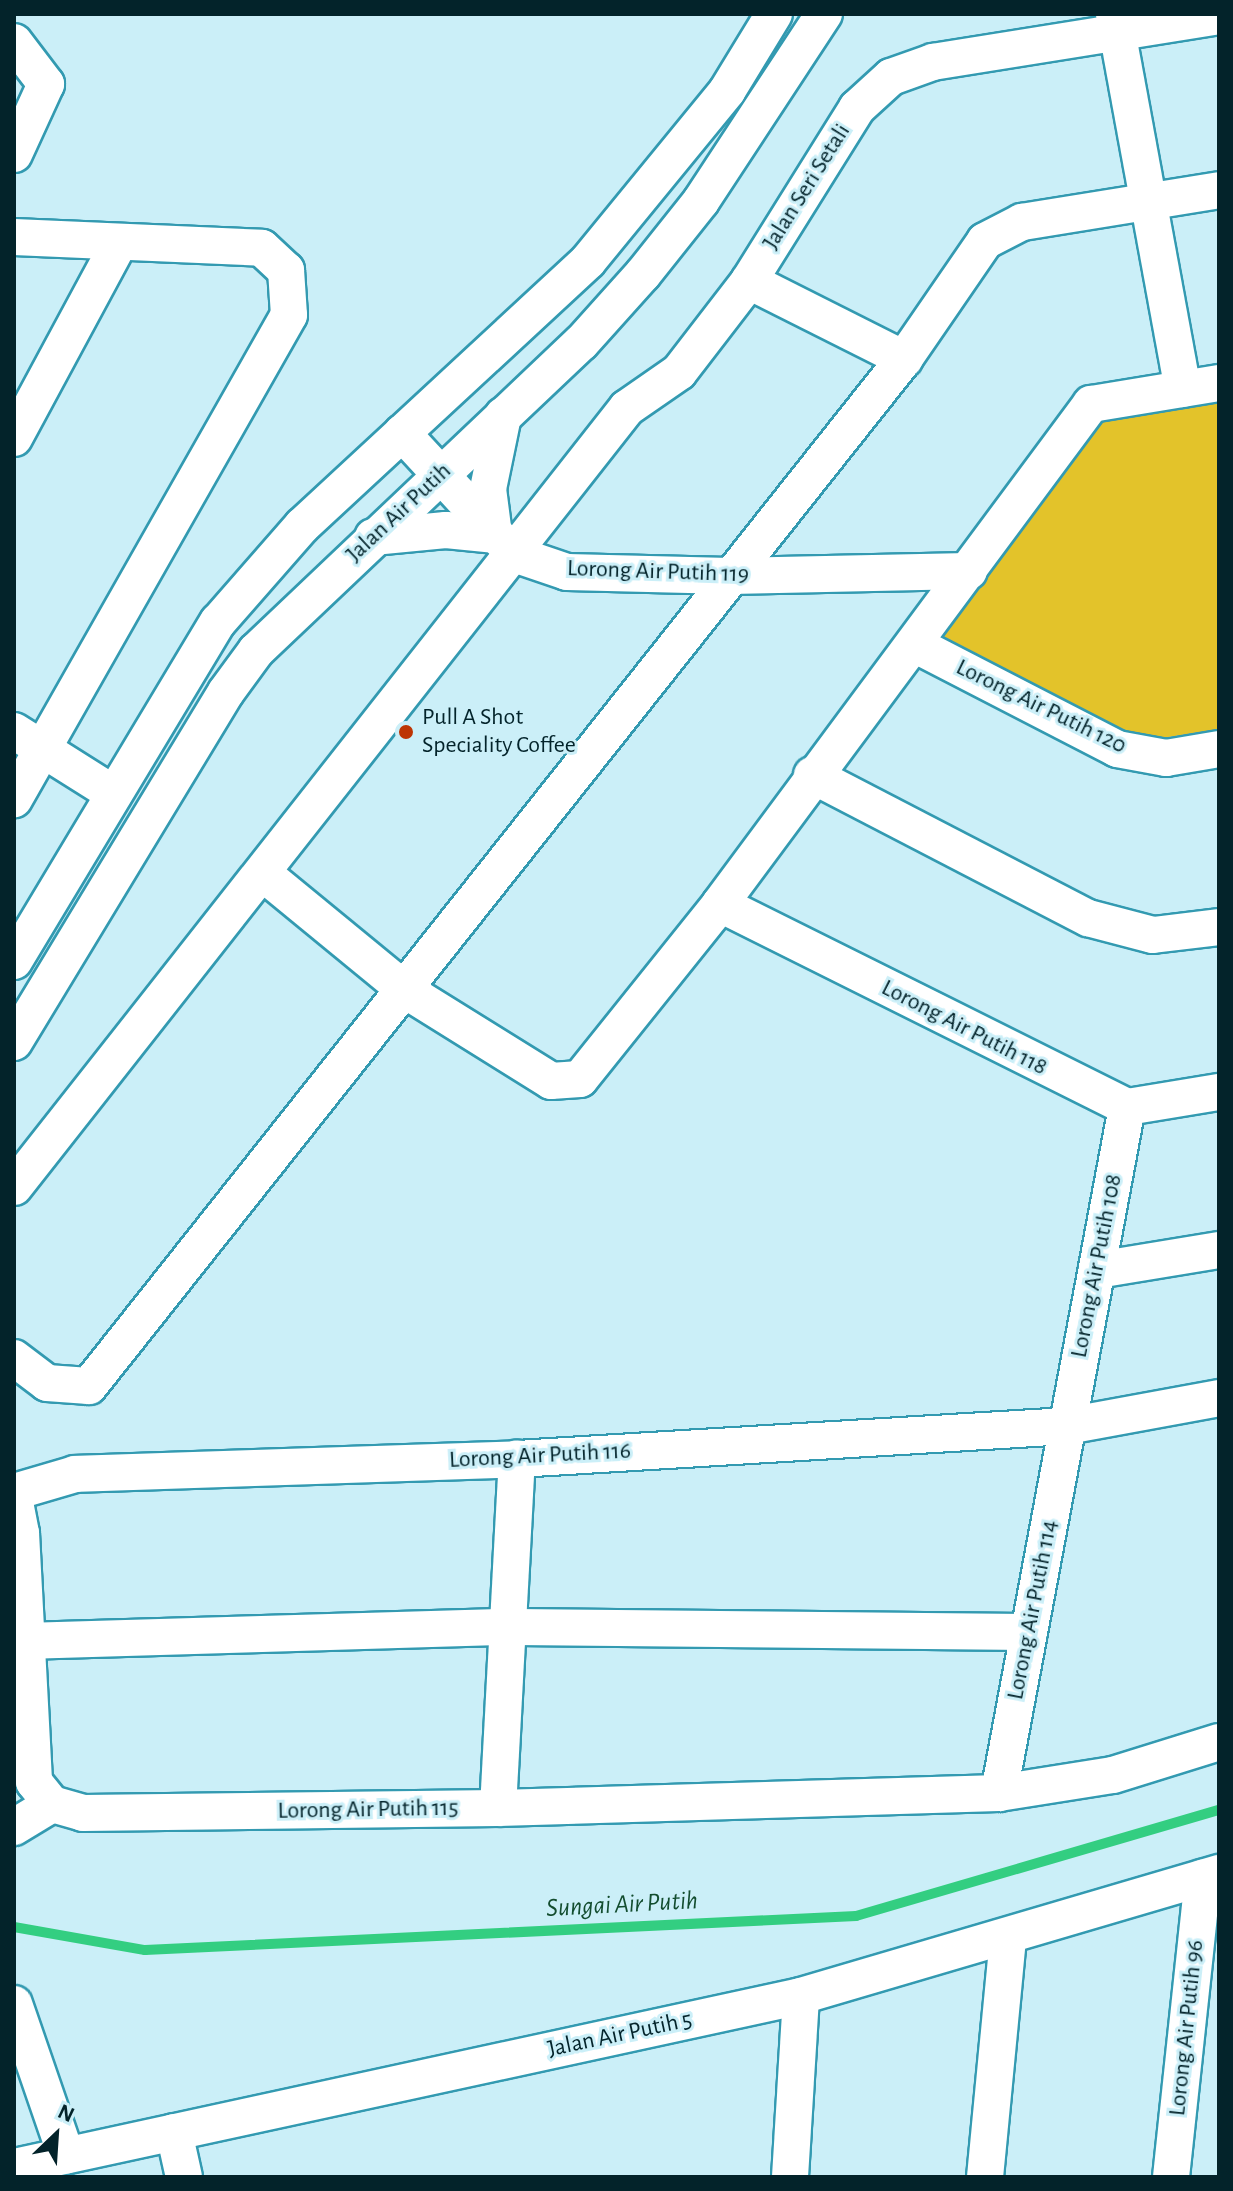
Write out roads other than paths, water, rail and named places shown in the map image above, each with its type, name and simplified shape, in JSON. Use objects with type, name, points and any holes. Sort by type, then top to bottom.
[{"type":"street","points":[[14,961],[218,622],[302,526],[588,261],[727,91],[774,14]]},
{"type":"street","name":"Jalan Air Putih","points":[[14,1042],[226,692],[284,622],[581,343],[643,274],[701,201],[824,14]]},
{"type":"street","name":"Jalan Seri Setali","points":[[14,1187],[264,874],[504,545],[627,408],[679,372],[749,281],[857,108],[891,77],[933,62],[1116,24],[1219,16]]},
{"type":"street","points":[[1116,24],[1183,389]]},
{"type":"street","points":[[14,42],[46,84],[14,154]]},
{"type":"street","points":[[14,1358],[47,1383],[89,1386],[904,359],[985,241],[1022,222],[1219,190]]},
{"type":"street","points":[[14,237],[262,248],[286,270],[289,315],[28,741],[14,799]]},
{"type":"street","points":[[14,438],[119,243]]},
{"type":"street","points":[[749,281],[904,359]]},
{"type":"street","points":[[264,874],[405,990],[551,1081],[580,1079],[720,904],[812,775],[969,571],[1091,404],[1219,383]]},
{"type":"street","points":[[503,416],[488,489],[504,545]]},
{"type":"street","name":"Lorong Air Putih 119","points":[[402,433],[504,545],[567,572],[730,576],[969,571]]},
{"type":"street","points":[[373,537],[446,530],[504,545]]},
{"type":"street","name":"Lorong Air Putih 120","points":[[914,644],[1117,749],[1166,758],[1219,749]]},
{"type":"street","points":[[28,741],[114,794]]},
{"type":"street","points":[[812,775],[1088,918],[1153,935],[1219,927]]},
{"type":"street","name":"Lorong Air Putih 118","points":[[720,904],[1127,1107]]},
{"type":"street","points":[[1127,1107],[1219,1092]]},
{"type":"street","name":"Lorong Air Putih 108","points":[[1067,1426],[1127,1107]]},
{"type":"street","points":[[1097,1270],[1219,1250]]},
{"type":"street","name":"Lorong Air Putih 116","points":[[14,1494],[75,1474],[517,1459],[1067,1426],[1219,1398]]},
{"type":"street","name":"Lorong Air Putih 114","points":[[999,1793],[1067,1426]]},
{"type":"street","points":[[498,1808],[517,1459]]},
{"type":"street","points":[[14,1494],[21,1533],[24,1641],[34,1782],[52,1804],[14,1827]]},
{"type":"street","points":[[24,1641],[508,1627],[1029,1632]]},
{"type":"street","name":"Lorong Air Putih 115","points":[[52,1804],[83,1813],[498,1808],[999,1793],[1113,1775],[1219,1742]]},
{"type":"street","name":"Jalan Air Putih 5","points":[[14,2167],[801,1996],[1008,1938],[1211,1876]]},
{"type":"street","name":"Lorong Air Putih 96","points":[[1171,2177],[1211,1876]]},
{"type":"street","points":[[985,2177],[1008,1938]]},
{"type":"street","points":[[790,2177],[801,1996]]},
{"type":"street","points":[[14,2004],[66,2155]]},
{"type":"street","points":[[174,2132],[184,2177]]},
{"type":"waterway","name":"Sungai Air Putih","points":[[14,1927],[145,1950],[856,1916],[1219,1810]]},
{"type":"place","name":"Pull A Shot Speciality Coffee","points":[[406,732]]}]
